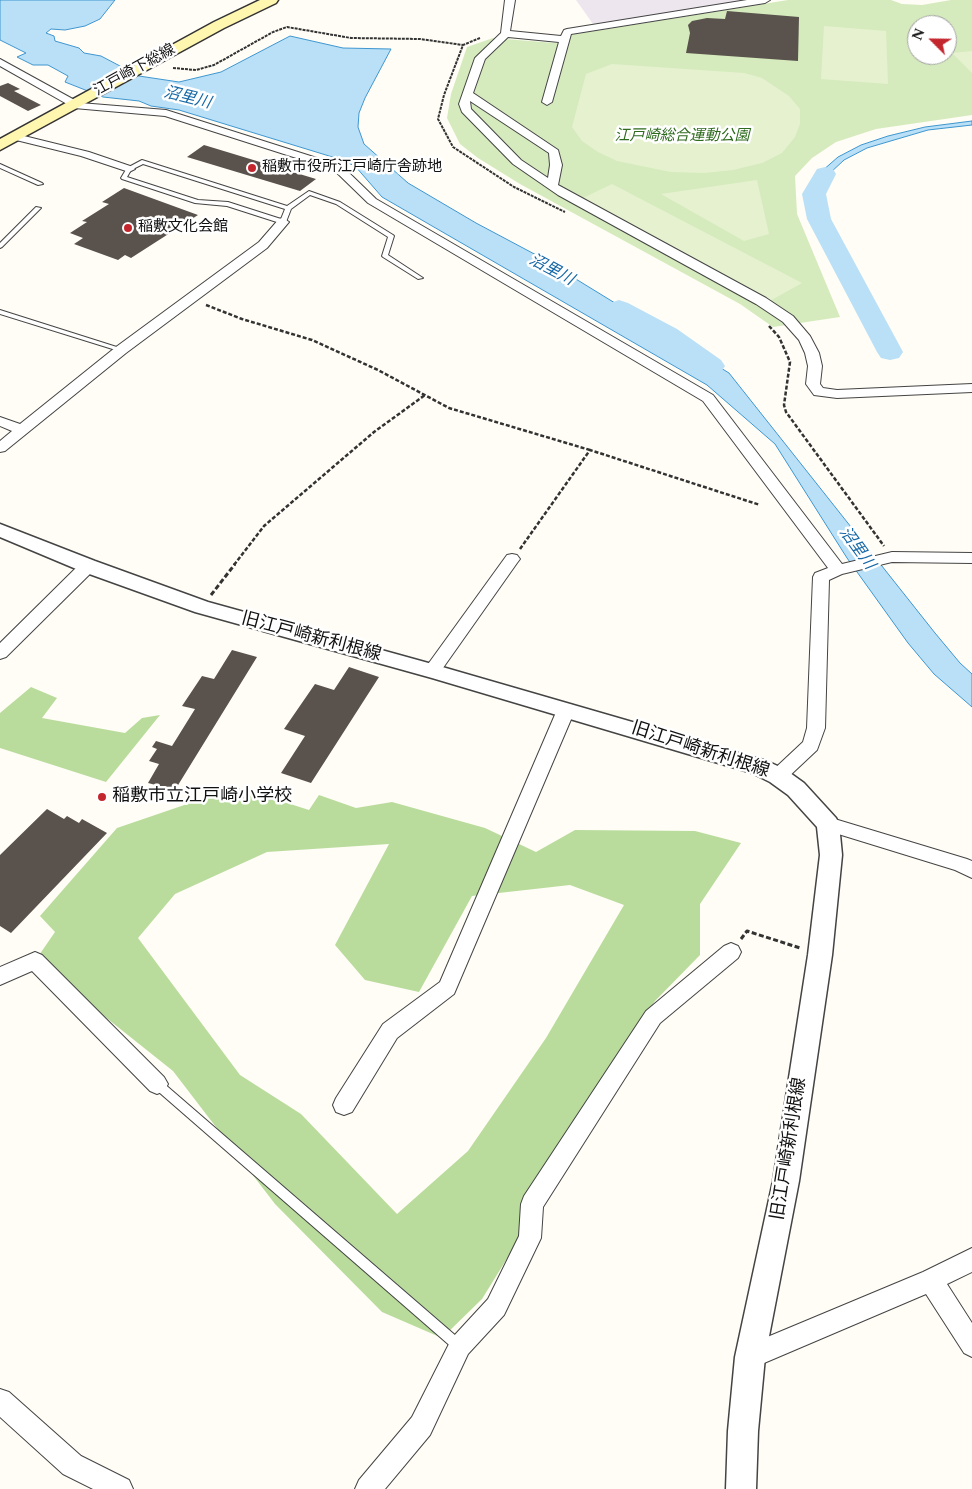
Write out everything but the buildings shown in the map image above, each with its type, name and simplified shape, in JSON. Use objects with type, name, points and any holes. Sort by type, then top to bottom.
[{"type":"main road","name":"江戸崎下総線","points":[[0,145],[149,62],[271,0]]},
{"type":"street","points":[[510,0],[506,33],[480,58],[464,104],[466,110],[517,162],[552,186],[761,300],[788,319],[805,339],[812,353],[815,366],[814,384],[819,392],[837,394],[972,388]]},
{"type":"street","points":[[547,102],[566,34],[573,31],[765,0]]},
{"type":"street","points":[[506,33],[564,40]]},
{"type":"street","points":[[0,62],[77,102],[179,116],[338,168],[372,201],[708,398],[841,569]]},
{"type":"street","points":[[467,94],[544,143],[554,152],[556,165],[552,186]]},
{"type":"street","points":[[16,137],[85,154],[130,170]]},
{"type":"street","points":[[0,448],[188,298],[263,245],[283,222]]},
{"type":"street","points":[[0,421],[22,430]]},
{"type":"street","name":"旧江戸崎新利根線","points":[[0,530],[88,566],[202,607],[727,756],[778,776],[796,789],[828,824],[831,855],[820,955],[786,1182],[750,1357],[743,1431],[741,1489]]},
{"type":"street","points":[[778,776],[811,745],[816,728],[821,577],[841,569],[889,558],[972,558]]},
{"type":"street","points":[[432,671],[512,559]]},
{"type":"street","points":[[0,653],[88,566]]},
{"type":"street","points":[[344,1105],[390,1031],[447,988],[566,710]]},
{"type":"street","points":[[828,824],[960,864],[972,870]]},
{"type":"street","points":[[368,1489],[421,1426],[460,1346],[496,1307],[530,1238],[532,1204],[653,1018],[731,952]]},
{"type":"street","points":[[0,976],[35,961],[157,1084]]},
{"type":"street","points":[[750,1357],[931,1280],[972,1260]]},
{"type":"street","points":[[931,1280],[972,1345]]},
{"type":"street","points":[[0,1402],[72,1465],[120,1489]]},
{"type":"lane","points":[[288,208],[142,162],[130,170],[124,178],[197,202],[228,204],[283,222],[288,208],[309,193],[338,203],[391,236],[385,256],[420,278]]},
{"type":"lane","points":[[0,166],[40,184]]},
{"type":"lane","points":[[0,246],[38,208]]},
{"type":"lane","points":[[0,312],[121,350]]},
{"type":"lane","points":[[157,1084],[460,1346]]},
{"type":"path","points":[[149,62],[183,70],[196,70],[214,65],[279,30],[291,27],[351,38],[420,39],[463,45],[506,33]]},
{"type":"path","points":[[463,45],[444,95],[438,119],[453,147],[514,187],[573,216]]},
{"type":"path","points":[[188,298],[242,319],[312,340],[378,370],[449,408],[590,450],[760,505]]},
{"type":"path","points":[[767,324],[779,337],[790,362],[784,406],[786,412],[889,558]]},
{"type":"path","points":[[202,607],[264,526],[374,432],[425,395]]},
{"type":"path","points":[[512,559],[590,450]]},
{"type":"path","points":[[731,952],[747,931],[820,955]]},
{"type":"shaded area","points":[[576,0],[743,0],[744,1],[593,24]]},
{"type":"green space","name":"江戸崎総合運動公園","points":[[788,0],[891,0],[902,4],[922,5],[951,0],[972,0],[972,115],[876,129],[836,142],[812,158],[795,176],[797,214],[840,317],[773,327],[740,304],[520,184],[478,158],[460,144],[447,118],[451,94],[467,47],[493,38],[567,44],[570,35]]},
{"type":"green space","points":[[824,26],[886,31],[888,84],[821,79]]},
{"type":"green space","points":[[972,51],[972,73],[957,58],[957,52]]},
{"type":"green space","points":[[612,64],[744,73],[762,78],[789,96],[800,109],[800,124],[795,137],[782,153],[762,163],[733,170],[704,173],[671,172],[617,161],[598,152],[582,141],[572,127],[586,74]]},
{"type":"green space","points":[[757,180],[769,234],[744,241],[661,194]]},
{"type":"green space","points":[[612,184],[802,283],[768,302],[583,198]]},
{"type":"green space","points":[[31,687],[57,698],[42,718],[125,733],[142,718],[160,715],[106,782],[0,748],[0,713]]},
{"type":"green space","points":[[237,787],[309,810],[319,795],[356,808],[392,802],[485,828],[536,852],[575,830],[695,831],[741,843],[700,904],[700,955],[655,1001],[521,1205],[519,1239],[482,1299],[442,1338],[382,1312],[275,1204],[173,1071],[35,961],[55,932],[40,916],[117,828]],"holes":[[[389,844],[335,945],[365,980],[419,992],[472,896],[570,885],[624,905],[546,1038],[468,1151],[397,1214],[301,1114],[240,1075],[138,938],[175,894],[267,852]]]},
{"type":"water","points":[[0,0],[115,0],[100,19],[85,26],[65,30],[51,29],[46,33],[54,36],[55,41],[79,48],[84,53],[101,56],[139,76],[179,82],[221,72],[290,36],[343,48],[391,49],[359,113],[358,127],[364,144],[408,183],[476,223],[540,257],[729,373],[935,633],[960,663],[972,674],[972,707],[934,674],[908,643],[847,558],[775,444],[707,385],[382,197],[355,166],[339,159],[179,110],[151,106],[139,101],[103,97],[65,82],[68,76],[48,65],[33,65],[17,57],[26,53],[0,40]]},
{"type":"water","points":[[972,121],[972,125],[928,130],[867,148],[844,160],[829,174],[818,195],[822,219],[814,218],[811,193],[822,171],[838,157],[861,145],[888,136],[925,127]]},
{"type":"waterway","points":[[825,174],[814,194],[819,219],[890,352]]},
{"type":"waterway","name":"沼里川","points":[[619,308],[668,335],[712,366]]},
{"type":"place","name":"稲敷市役所江戸崎庁舎跡地","points":[[252,168]]},
{"type":"place","name":"稲敷文化会館","points":[[128,228]]},
{"type":"place","name":"稲敷市立江戸崎小学校","points":[[102,797]]}]
